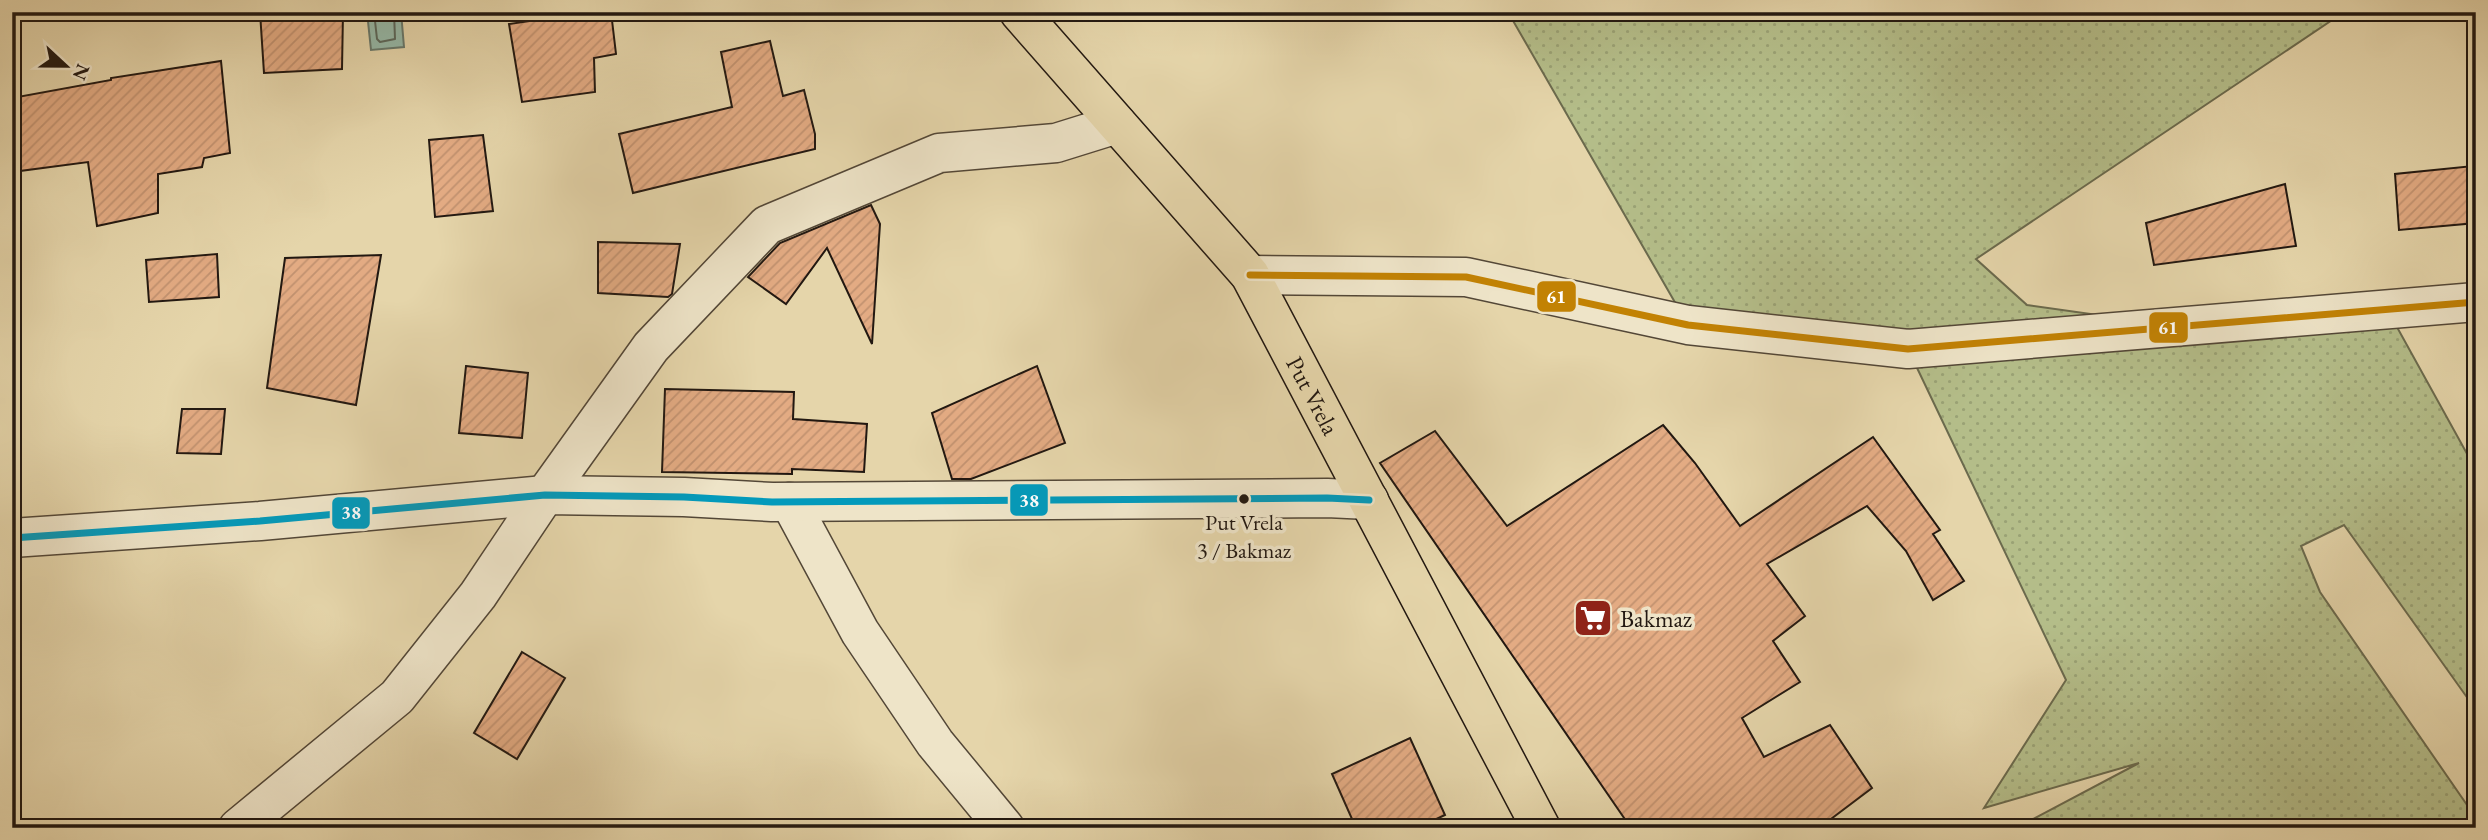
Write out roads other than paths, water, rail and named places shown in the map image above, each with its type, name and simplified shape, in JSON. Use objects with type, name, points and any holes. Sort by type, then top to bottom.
[{"type":"main road","name":"Put Vrela","points":[[1019,12],[1250,275],[1541,828]]},
{"type":"street","points":[[238,828],[397,697],[478,595],[545,495],[651,347],[767,225],[939,153],[1056,143],[1117,124]]},
{"type":"street","points":[[1250,275],[1466,277],[1688,325],[1908,349],[2476,302]]},
{"type":"street","points":[[12,538],[260,521],[545,495],[790,502],[1326,498],[1369,500]]},
{"type":"street","points":[[790,502],[860,632],[935,743],[1005,828]]},
{"type":"water","points":[[367,12],[401,12],[404,47],[371,50]]},
{"type":"place","name":"Put Vrela 3 / Bakmaz","points":[[1244,499]]},
{"type":"place","name":"Bakmaz","points":[[1593,618]]}]
